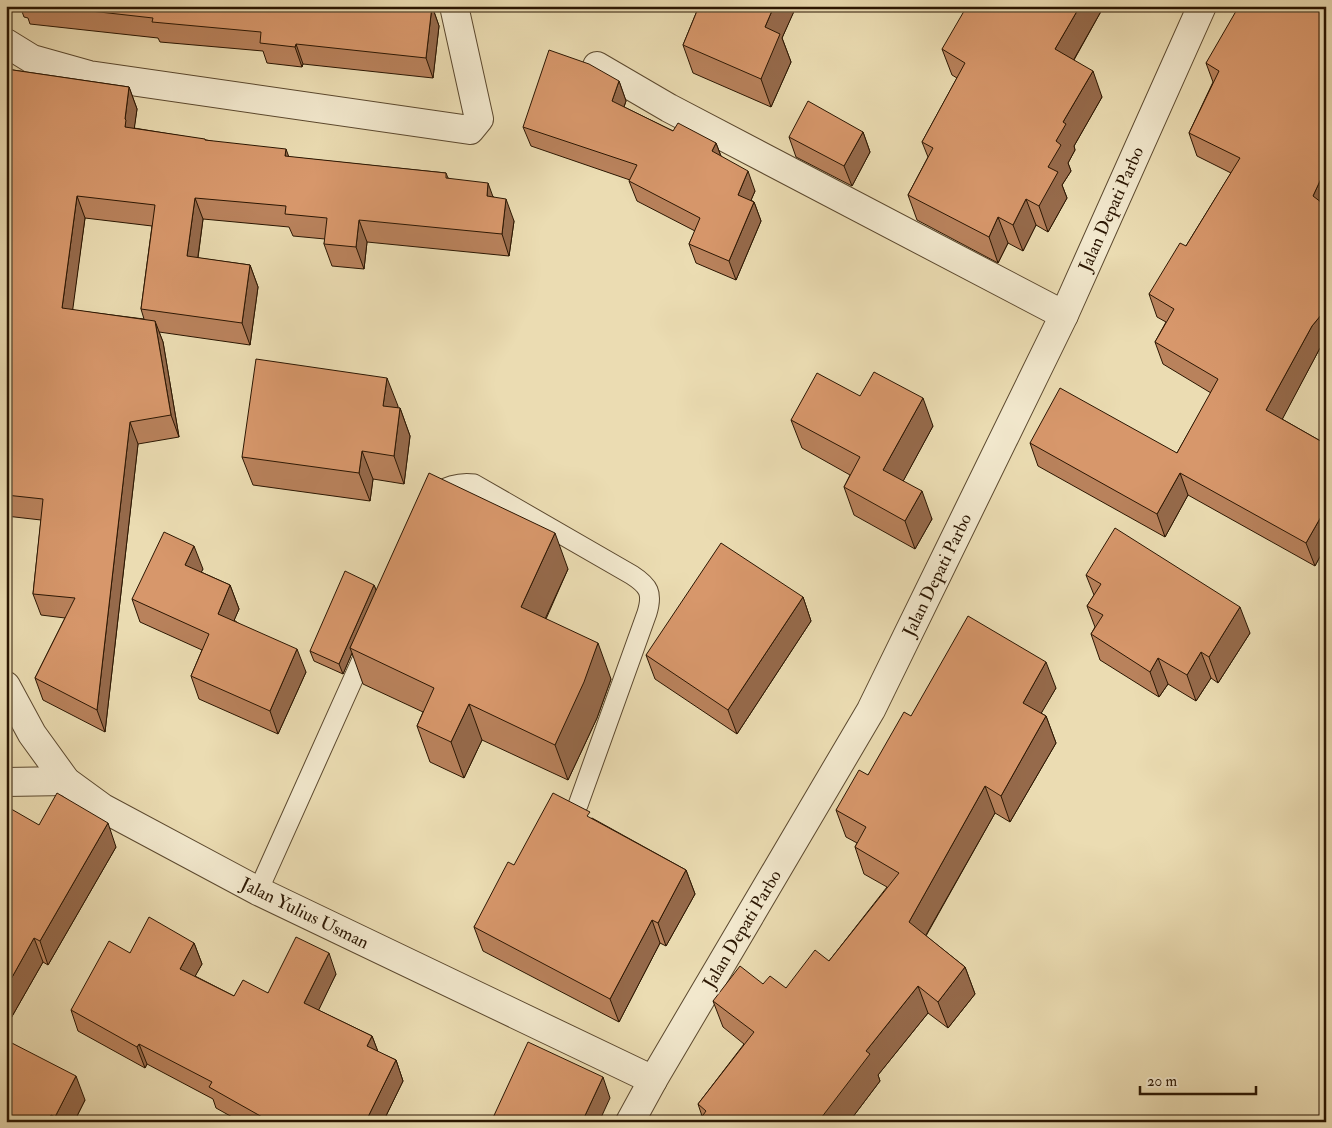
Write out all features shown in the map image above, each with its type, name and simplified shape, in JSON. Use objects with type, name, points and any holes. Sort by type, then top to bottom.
[{"type":"street","points":[[6,43],[32,58],[89,75],[470,130],[479,119],[454,6]]},
{"type":"street","name":"Jalan Depati Parbo","points":[[630,1122],[871,710],[1064,316],[1202,6]]},
{"type":"street","points":[[596,66],[669,108],[1064,316]]},
{"type":"street","name":"Jalan Yulius Usman","points":[[6,686],[32,734],[66,781],[103,808],[258,891],[653,1080]]},
{"type":"street","points":[[6,782],[66,781]]},
{"type":"lane","points":[[427,513],[435,495],[443,489],[463,482],[474,484],[642,581],[648,590],[651,599],[647,613],[578,806]]},
{"type":"lane","points":[[258,891],[375,630]]},
{"type":"building","points":[[46,6],[432,6],[426,58],[296,44],[295,47],[260,43],[261,32],[152,22],[153,18]]},
{"type":"building","points":[[699,6],[774,6],[765,27],[780,34],[761,79],[683,45]]},
{"type":"building","points":[[967,6],[1080,6],[1055,49],[1093,71],[1063,122],[1066,124],[1056,141],[1061,145],[1048,167],[1058,172],[1039,206],[1026,199],[1013,225],[998,217],[989,237],[908,195],[933,148],[922,142],[965,63],[942,49]]},
{"type":"building","points":[[1239,6],[1248,6],[1254,10],[1256,6],[1326,6],[1326,168],[1313,196],[1326,206],[1326,309],[1312,326],[1266,410],[1324,443],[1326,439],[1326,508],[1306,543],[1180,473],[1157,514],[1030,443],[1060,388],[1177,453],[1218,379],[1155,342],[1174,309],[1149,294],[1180,243],[1186,246],[1240,158],[1189,133],[1219,71],[1206,63]]},
{"type":"building","points":[[549,50],[589,64],[619,81],[612,101],[673,131],[678,123],[716,143],[712,151],[748,171],[738,195],[754,202],[729,261],[689,244],[700,218],[629,181],[637,165],[523,127]]},
{"type":"building","points":[[6,69],[129,87],[125,127],[205,140],[286,149],[285,156],[446,173],[446,178],[488,183],[487,196],[506,199],[502,234],[359,220],[356,247],[324,244],[327,218],[285,214],[286,206],[195,198],[187,256],[250,265],[242,323],[141,309],[155,205],[77,196],[62,308],[155,321],[171,415],[130,422],[97,710],[35,678],[75,598],[33,594],[43,499],[6,495]]},
{"type":"building","points":[[808,101],[863,132],[844,166],[789,137]]},
{"type":"building","points":[[256,359],[387,378],[383,406],[400,408],[394,456],[362,451],[359,473],[242,457]]},
{"type":"building","points":[[874,372],[923,398],[883,470],[922,491],[905,521],[844,487],[860,457],[791,420],[817,373],[860,396]]},
{"type":"building","points":[[429,473],[555,533],[521,607],[598,643],[584,682],[555,745],[469,704],[451,742],[417,726],[434,688],[350,648]]},
{"type":"building","points":[[1115,528],[1240,607],[1209,657],[1201,652],[1187,675],[1158,658],[1150,672],[1091,634],[1103,615],[1087,606],[1101,584],[1086,575]]},
{"type":"building","points":[[164,532],[194,546],[185,565],[230,585],[218,614],[297,649],[270,711],[191,676],[209,634],[132,599]]},
{"type":"building","points":[[721,543],[803,597],[728,710],[646,655]]},
{"type":"building","points":[[345,571],[374,585],[339,664],[310,651]]},
{"type":"building","points":[[968,616],[1046,662],[1023,703],[1046,716],[1001,796],[985,786],[909,922],[965,967],[938,1002],[918,986],[866,1051],[870,1054],[818,1122],[698,1122],[706,1111],[698,1104],[754,1032],[713,1001],[740,966],[763,984],[770,976],[786,988],[815,950],[829,961],[899,873],[855,847],[866,827],[836,810],[859,770],[868,775],[904,712],[911,716]]},
{"type":"building","points":[[57,793],[108,823],[40,941],[34,938],[6,988],[6,806],[39,825]]},
{"type":"building","points":[[553,793],[590,812],[587,816],[686,870],[658,923],[652,920],[610,999],[474,927],[508,862],[514,865]]},
{"type":"building","points":[[149,917],[194,943],[180,969],[234,996],[243,980],[268,993],[296,937],[329,953],[304,1003],[372,1036],[367,1046],[396,1060],[367,1119],[374,1122],[271,1122],[209,1087],[212,1082],[139,1044],[137,1047],[71,1010],[109,941],[130,953]]},
{"type":"building","points":[[6,1040],[76,1076],[55,1117],[51,1115],[48,1122],[6,1122]]},
{"type":"building","points":[[528,1042],[603,1077],[582,1122],[491,1122]]},
{"type":"building","points":[[142,1118],[149,1122],[140,1122]]}]
